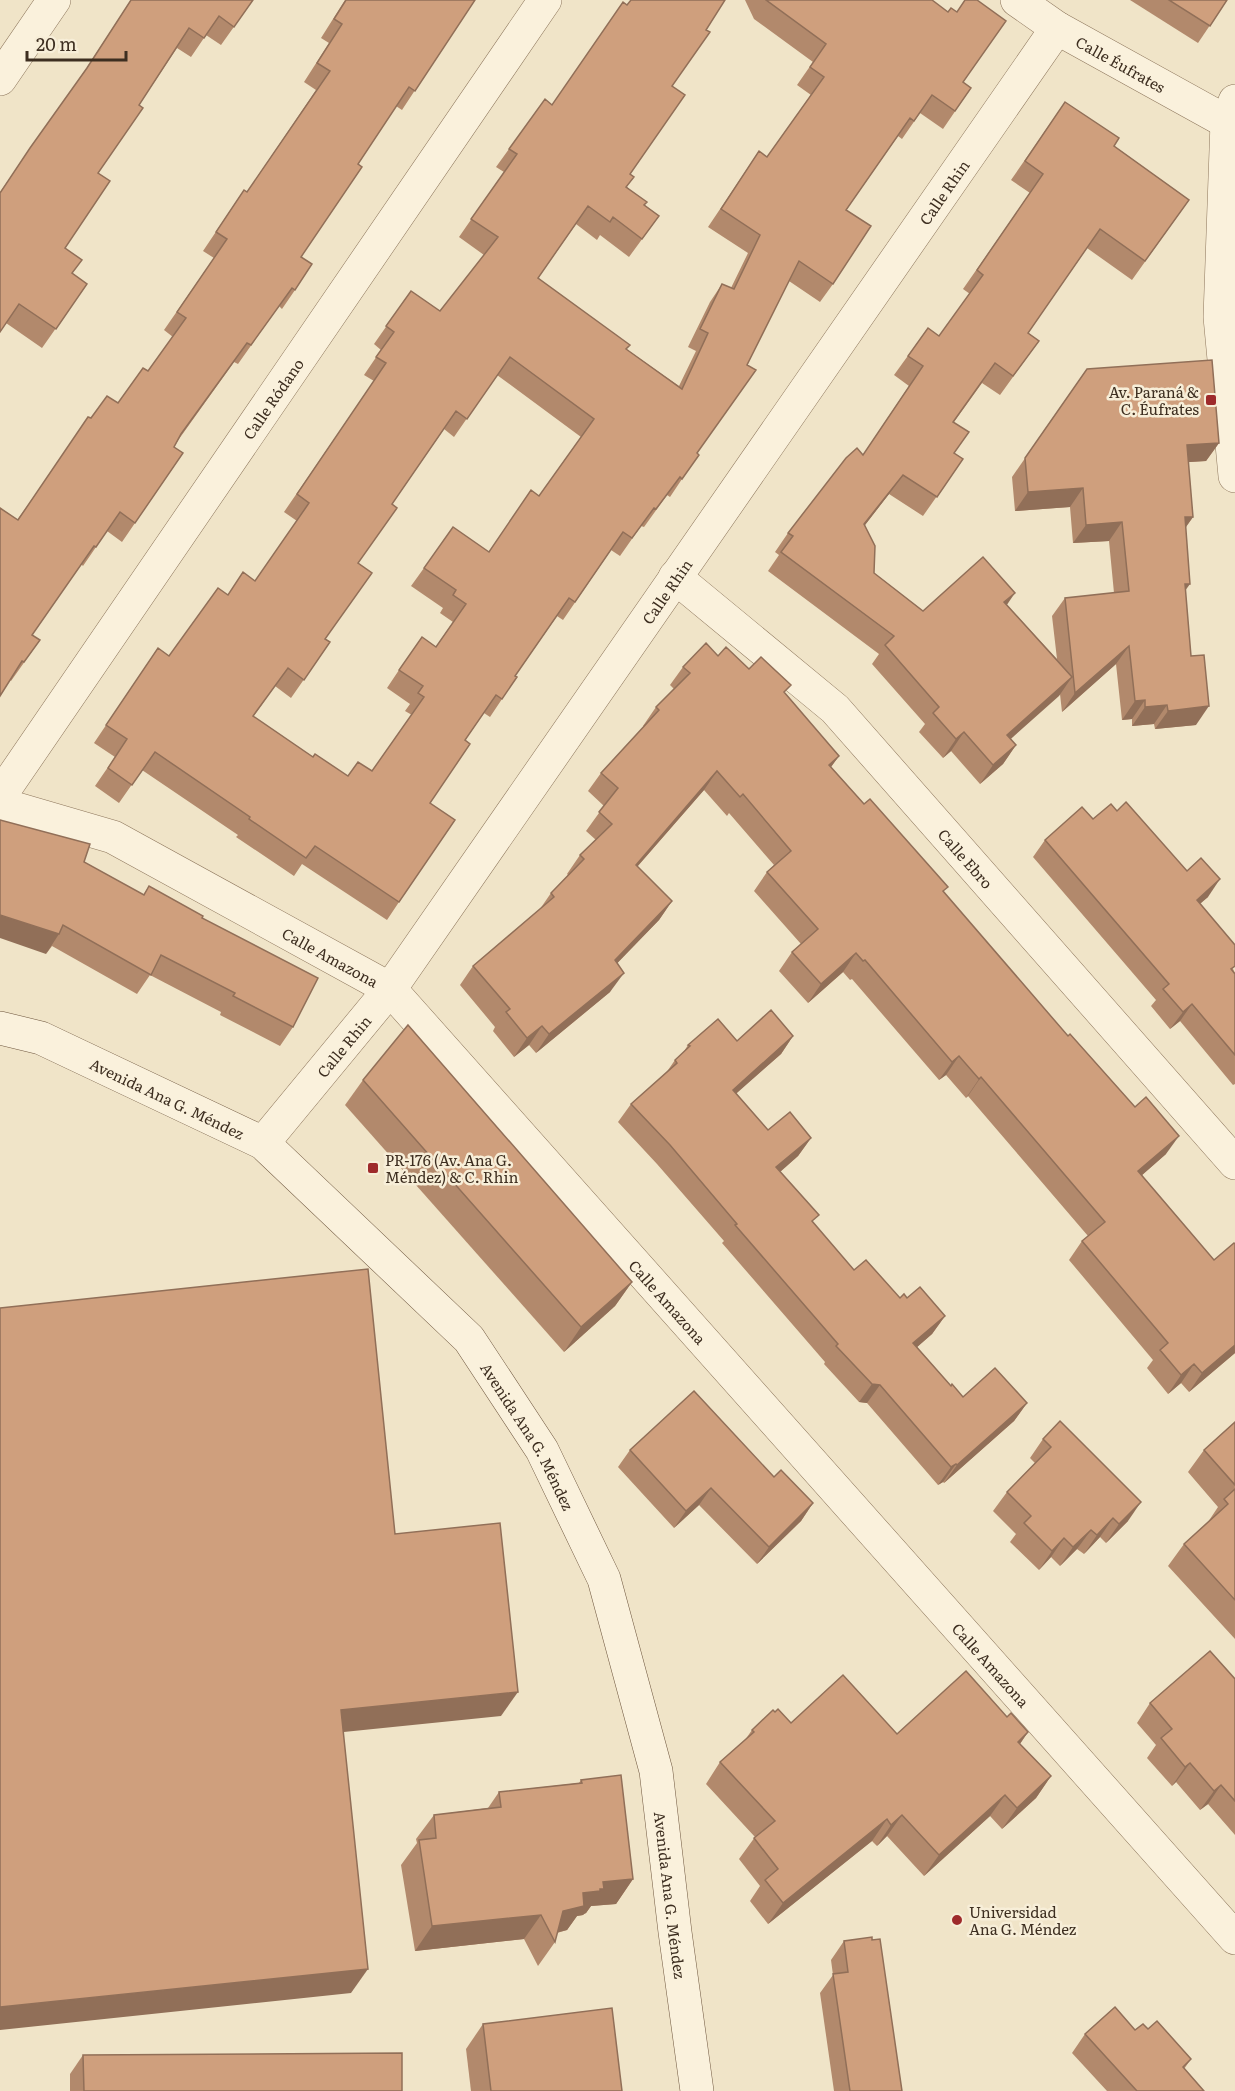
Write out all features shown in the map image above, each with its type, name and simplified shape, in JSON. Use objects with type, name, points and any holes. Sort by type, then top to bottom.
[{"type":"street","points":[[0,79],[54,0]]},
{"type":"street","name":"Calle Ródano","points":[[0,796],[545,0]]},
{"type":"street","name":"Calle Éufrates","points":[[1017,0],[1057,28],[1231,112]]},
{"type":"street","name":"Calle Rhin","points":[[263,1143],[390,989],[1057,28]]},
{"type":"street","points":[[1231,112],[1220,317],[1235,476]]},
{"type":"street","name":"Calle Ebro","points":[[675,577],[835,709],[1235,1163]]},
{"type":"street","name":"Calle Amazona","points":[[0,804],[113,837],[390,989],[1235,1938]]},
{"type":"street","name":"Avenida Ana G. Méndez","points":[[0,1028],[41,1038],[263,1143],[469,1339],[542,1450],[604,1579],[656,1771],[697,2091]]},
{"type":"building","points":[[131,0],[253,0],[234,27],[219,16],[204,38],[189,28],[139,105],[143,108],[98,173],[110,181],[65,248],[82,260],[72,273],[87,284],[56,329],[19,304],[0,332],[0,193]]},
{"type":"building","points":[[346,0],[475,0],[415,91],[409,87],[358,164],[362,167],[301,257],[312,264],[295,290],[292,288],[251,345],[247,343],[181,434],[174,447],[183,453],[135,523],[120,512],[96,547],[94,546],[32,635],[40,640],[24,662],[22,661],[0,696],[0,508],[18,520],[88,417],[91,418],[107,396],[118,403],[143,368],[148,371],[186,318],[177,312],[227,239],[216,232],[244,190],[247,192],[330,71],[317,63],[342,24],[334,19]]},
{"type":"building","points":[[631,0],[725,0],[706,30],[710,32],[672,86],[685,95],[630,174],[634,177],[626,187],[647,202],[644,205],[659,216],[642,239],[613,217],[610,222],[588,206],[538,278],[630,345],[626,349],[682,389],[708,333],[700,329],[722,284],[734,289],[760,235],[721,209],[759,151],[767,157],[824,77],[810,67],[826,44],[766,0],[932,0],[948,12],[951,8],[957,12],[965,0],[977,0],[1006,21],[963,82],[971,88],[955,111],[932,95],[914,121],[910,118],[846,210],[871,226],[833,284],[799,261],[747,365],[756,370],[697,453],[699,455],[682,479],[680,477],[632,538],[623,532],[575,602],[569,598],[515,676],[517,677],[502,699],[496,695],[465,740],[470,744],[430,803],[455,820],[399,902],[315,846],[306,858],[155,752],[132,785],[108,768],[127,739],[106,725],[158,648],[169,656],[218,588],[228,595],[243,572],[255,581],[309,503],[297,494],[386,363],[376,357],[394,332],[386,326],[411,291],[440,311],[498,237],[471,219],[517,154],[509,149],[545,99],[552,105],[623,2],[627,5]],"holes":[[[510,357],[594,419],[539,496],[531,490],[489,552],[453,527],[424,568],[456,590],[453,595],[466,604],[436,647],[422,637],[399,670],[423,686],[418,693],[424,697],[372,771],[358,762],[348,776],[315,754],[313,757],[253,716],[288,668],[304,680],[330,642],[325,639],[372,573],[358,563],[397,508],[392,504],[456,411],[467,419]]]},
{"type":"building","points":[[1169,0],[1227,0],[1210,26]]},
{"type":"building","points":[[1065,102],[1119,138],[1114,146],[1189,200],[1145,261],[1100,229],[1028,333],[1039,341],[1013,376],[995,363],[953,422],[969,432],[954,453],[963,459],[937,497],[903,475],[864,524],[875,546],[874,573],[923,611],[983,557],[1015,593],[1004,602],[1072,677],[1007,735],[1016,745],[993,765],[964,732],[956,739],[933,713],[939,707],[885,645],[894,636],[781,552],[793,536],[788,533],[846,458],[857,448],[863,455],[923,366],[908,356],[928,328],[939,336],[983,275],[977,270],[1043,174],[1025,161]]},
{"type":"building","points":[[1212,360],[1219,443],[1187,445],[1193,517],[1185,517],[1190,584],[1185,584],[1191,656],[1204,655],[1209,706],[1168,711],[1167,705],[1145,707],[1145,700],[1135,701],[1129,646],[1075,693],[1065,598],[1129,591],[1122,522],[1086,525],[1083,488],[1028,492],[1025,458],[1087,369]]},
{"type":"building","points":[[706,643],[718,656],[726,647],[749,669],[761,657],[791,685],[784,692],[839,756],[829,765],[864,804],[870,799],[948,887],[943,891],[1068,1036],[1070,1034],[1135,1107],[1146,1097],[1179,1136],[1138,1171],[1214,1260],[1235,1244],[1235,1345],[1202,1373],[1194,1364],[1181,1375],[1160,1350],[1168,1343],[1082,1241],[1105,1222],[981,1077],[979,1079],[959,1056],[952,1062],[865,960],[863,961],[856,953],[821,984],[792,952],[818,929],[767,872],[791,851],[743,794],[740,797],[717,771],[636,865],[672,901],[615,960],[624,973],[549,1034],[542,1026],[527,1038],[506,1012],[510,1009],[473,966],[554,897],[551,893],[584,859],[580,855],[612,824],[599,812],[618,788],[601,773],[659,710],[656,707],[690,673],[683,667]]},
{"type":"building","points":[[1126,802],[1187,871],[1201,858],[1220,879],[1197,900],[1235,945],[1235,966],[1231,969],[1235,974],[1235,1055],[1192,1004],[1183,1012],[1163,989],[1169,984],[1045,840],[1082,807],[1093,819],[1111,804],[1117,811]]},
{"type":"building","points":[[0,820],[90,844],[84,862],[144,895],[149,886],[203,916],[202,918],[318,978],[293,1027],[233,996],[235,993],[161,955],[151,975],[63,925],[59,934],[0,915]]},
{"type":"building","points":[[771,1010],[793,1036],[733,1090],[768,1130],[790,1112],[811,1138],[776,1167],[819,1215],[812,1221],[854,1270],[866,1260],[900,1298],[904,1294],[907,1298],[920,1287],[945,1316],[913,1343],[951,1386],[952,1384],[963,1397],[995,1368],[1027,1403],[957,1465],[951,1467],[880,1385],[872,1384],[836,1346],[838,1344],[735,1225],[737,1224],[670,1145],[631,1104],[677,1063],[675,1060],[690,1046],[688,1045],[718,1019],[737,1041]]},
{"type":"building","points":[[408,1025],[632,1282],[581,1327],[363,1080]]},
{"type":"building","points":[[368,1269],[395,1534],[500,1523],[518,1692],[341,1710],[368,1969],[0,2007],[0,1308]]},
{"type":"building","points":[[694,1391],[774,1477],[781,1470],[813,1503],[769,1547],[711,1488],[686,1511],[630,1450]]},
{"type":"building","points":[[1060,1421],[1141,1502],[1119,1524],[1113,1518],[1097,1535],[1091,1530],[1073,1547],[1064,1538],[1052,1551],[1024,1523],[1031,1516],[1007,1492],[1051,1447],[1043,1439]]},
{"type":"building","points":[[1235,1422],[1235,1485],[1204,1450]]},
{"type":"building","points":[[1235,1489],[1235,1600],[1184,1544],[1228,1504],[1224,1499]]},
{"type":"building","points":[[1210,1651],[1235,1679],[1235,1801],[1221,1785],[1214,1791],[1190,1763],[1185,1767],[1161,1738],[1172,1729],[1150,1703]]},
{"type":"building","points":[[966,1671],[1007,1717],[1011,1713],[1028,1732],[1018,1742],[1051,1776],[1017,1808],[1005,1795],[939,1855],[902,1815],[891,1825],[887,1819],[783,1903],[765,1880],[778,1869],[754,1838],[775,1821],[720,1762],[754,1732],[752,1730],[773,1710],[775,1712],[778,1709],[791,1723],[843,1675],[897,1734]]},
{"type":"building","points":[[621,1775],[633,1879],[603,1882],[604,1889],[583,1893],[584,1906],[563,1911],[555,1942],[541,1915],[432,1926],[419,1840],[436,1838],[434,1815],[501,1807],[499,1792],[582,1783],[581,1780]]},
{"type":"building","points":[[872,1937],[872,1940],[880,1939],[902,2091],[850,2091],[833,1974],[848,1972],[844,1941]]},
{"type":"building","points":[[1115,2007],[1135,2030],[1143,2024],[1148,2029],[1157,2021],[1191,2059],[1183,2067],[1204,2091],[1137,2091],[1085,2034]]},
{"type":"building","points":[[612,2008],[622,2091],[491,2091],[483,2024]]},
{"type":"building","points":[[402,2053],[402,2091],[84,2091],[83,2055]]},
{"type":"place","name":"Av. Paraná & C. Éufrates","points":[[1211,400]]},
{"type":"place","name":"PR-176 (Av. Ana G. Méndez) & C. Rhin","points":[[373,1168]]},
{"type":"place","name":"Universidad Ana G. Méndez","points":[[957,1920]]}]
